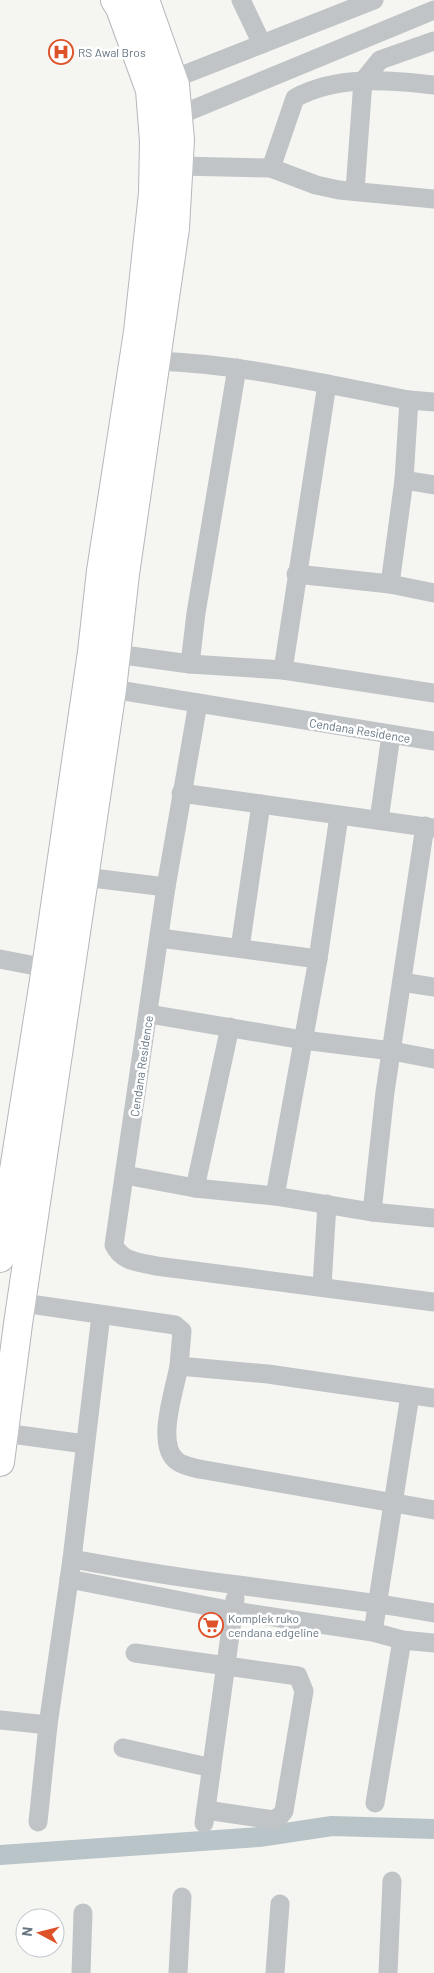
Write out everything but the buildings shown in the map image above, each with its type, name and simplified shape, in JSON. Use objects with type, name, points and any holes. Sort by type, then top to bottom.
[{"type":"main road","points":[[0,1462],[112,689],[116,654],[113,572],[153,184],[154,141],[150,90],[120,8],[115,0]]},
{"type":"main road","points":[[0,1258],[46,968],[92,652],[113,572],[156,361],[174,228],[180,140],[177,116],[172,79],[145,0]]},
{"type":"street","points":[[241,0],[262,44]]},
{"type":"street","points":[[172,79],[262,44],[352,4],[374,0]]},
{"type":"street","points":[[177,116],[434,10]]},
{"type":"street","points":[[355,190],[363,81],[380,60],[434,41]]},
{"type":"street","points":[[271,168],[295,98],[322,87],[363,81],[395,80],[434,85]]},
{"type":"street","points":[[179,166],[271,168],[316,185],[340,190],[434,199]]},
{"type":"street","points":[[156,361],[197,362],[409,400],[434,402]]},
{"type":"street","points":[[190,664],[196,613],[237,368]]},
{"type":"street","points":[[283,670],[296,574],[327,384]]},
{"type":"street","points":[[390,584],[404,480],[409,400]]},
{"type":"street","points":[[404,480],[434,485]]},
{"type":"street","points":[[296,574],[390,584],[434,593]]},
{"type":"street","points":[[116,654],[190,664],[283,670],[434,693]]},
{"type":"street","name":"Cendana Residence","points":[[112,689],[434,742]]},
{"type":"street","name":"Cendana Residence","points":[[198,703],[166,887],[114,1245],[118,1253],[127,1260],[156,1266],[322,1286]]},
{"type":"street","points":[[379,820],[391,736]]},
{"type":"street","points":[[181,793],[430,827],[402,982],[385,1092],[372,1212]]},
{"type":"street","points":[[240,948],[261,804]]},
{"type":"street","points":[[275,1196],[318,959],[339,816]]},
{"type":"street","points":[[84,877],[166,887]]},
{"type":"street","points":[[160,938],[318,959]]},
{"type":"street","points":[[0,959],[46,968]]},
{"type":"street","points":[[402,982],[434,987]]},
{"type":"street","points":[[149,1014],[303,1040],[392,1051],[434,1059]]},
{"type":"street","points":[[195,1188],[230,1027]]},
{"type":"street","points":[[125,1175],[195,1188],[275,1196],[372,1212],[434,1218]]},
{"type":"street","points":[[326,1204],[322,1286],[434,1302]]},
{"type":"street","points":[[23,1303],[175,1325],[182,1331],[180,1366],[166,1430],[170,1454],[178,1463],[199,1469],[434,1510]]},
{"type":"street","points":[[38,1822],[48,1725],[72,1559],[101,1315]]},
{"type":"street","points":[[180,1366],[268,1374],[434,1398]]},
{"type":"street","points":[[373,1632],[410,1395]]},
{"type":"street","points":[[4,1433],[86,1444]]},
{"type":"street","points":[[72,1559],[238,1586],[377,1602],[434,1613]]},
{"type":"street","points":[[69,1580],[233,1611],[373,1632],[402,1640],[434,1643]]},
{"type":"street","points":[[134,1653],[226,1666],[298,1676],[304,1691],[284,1811],[274,1820],[205,1817],[226,1666],[233,1611],[238,1586]]},
{"type":"street","points":[[375,1804],[402,1640]]},
{"type":"street","points":[[0,1720],[48,1725]]},
{"type":"street","points":[[124,1748],[212,1768]]},
{"type":"street","points":[[388,1973],[392,1881]]},
{"type":"street","points":[[178,1973],[182,1897]]},
{"type":"street","points":[[276,1973],[280,1904]]},
{"type":"street","points":[[81,1973],[83,1913]]},
{"type":"waterway","points":[[0,1855],[259,1837],[332,1826],[434,1829]]},
{"type":"place","name":"RS Awal Bros","points":[[61,52]]},
{"type":"place","name":"Komplek ruko cendana edgeline","points":[[211,1625]]}]
